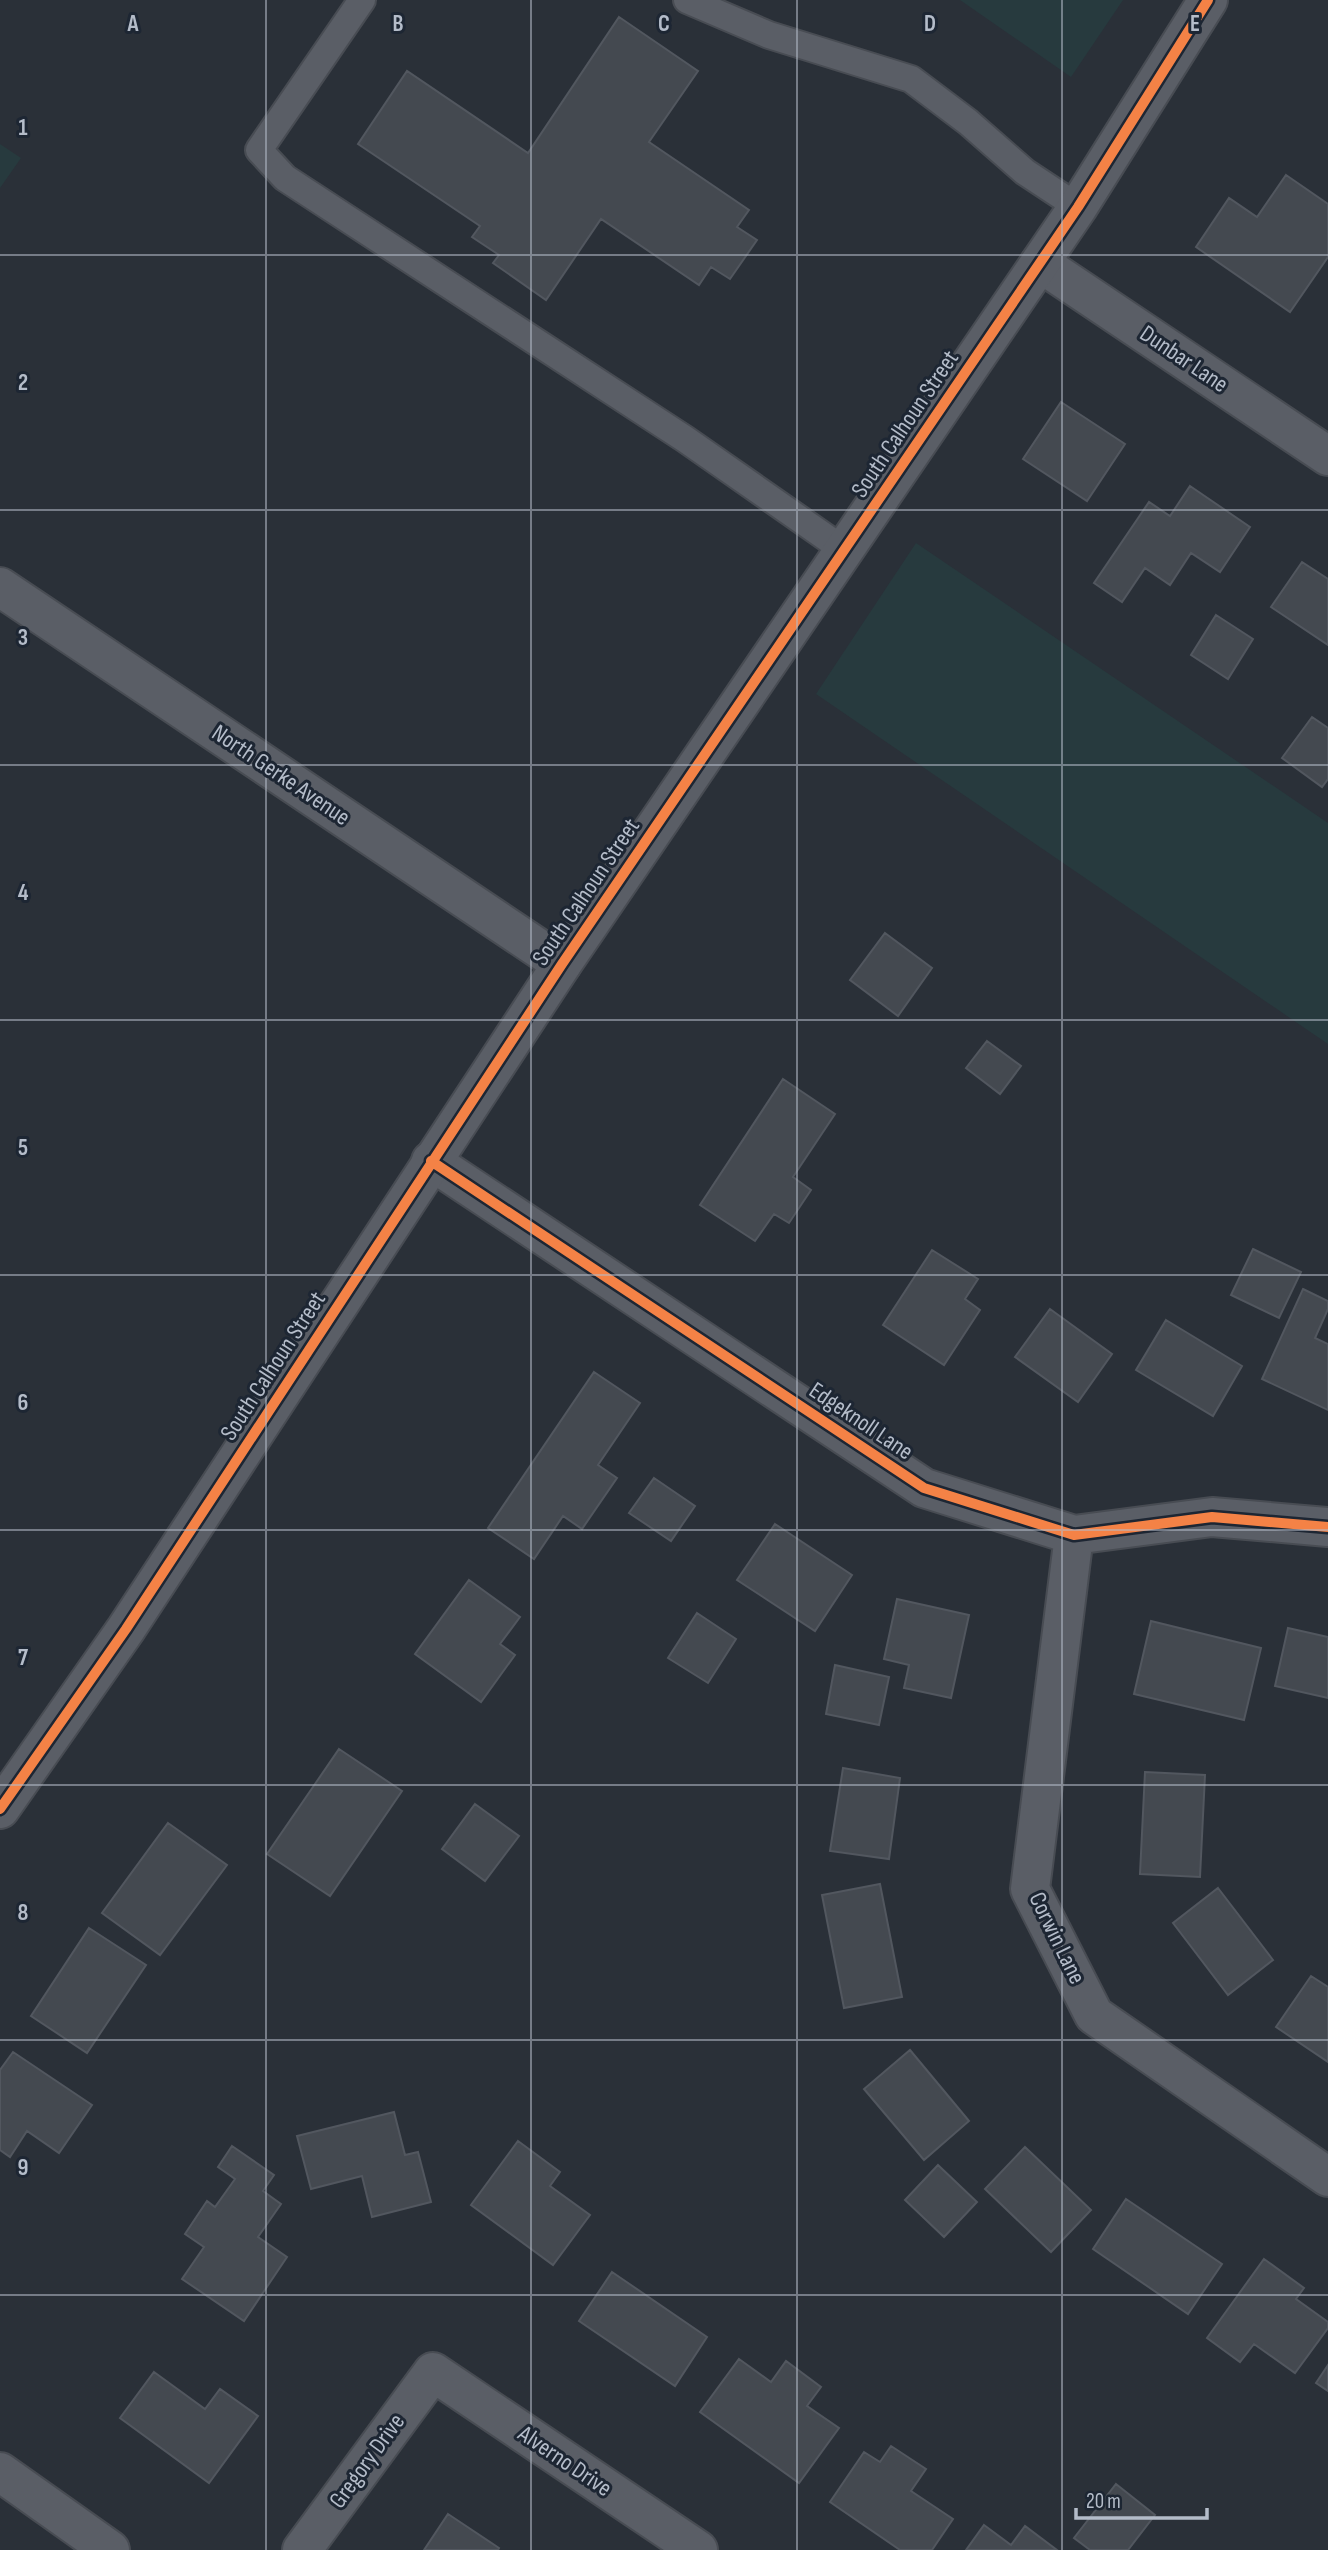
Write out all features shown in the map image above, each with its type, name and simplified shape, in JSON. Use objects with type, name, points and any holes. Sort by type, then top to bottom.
[{"type":"street","name":"South Calhoun Street","points":[[0,1809],[126,1629],[562,964],[1040,263],[1208,0]]},
{"type":"street","name":"Dunbar Lane","points":[[1040,263],[1328,456]]},
{"type":"street","name":"North Gerke Avenue","points":[[0,587],[562,964]]},
{"type":"street","name":"Edgeknoll Lane","points":[[431,1161],[924,1488],[1074,1535],[1212,1517],[1328,1527]]},
{"type":"street","name":"Corwin Lane","points":[[1074,1535],[1030,1889],[1094,2015],[1328,2177]]},
{"type":"street","name":"Gregory Drive","points":[[302,2550],[433,2371]]},
{"type":"street","name":"Alverno Drive","points":[[433,2371],[698,2550]]},
{"type":"street","points":[[0,2472],[110,2550]]},
{"type":"lane","points":[[362,0],[259,150],[285,178],[684,439],[845,550]]},
{"type":"lane","points":[[687,0],[769,35],[911,79],[968,122],[1025,172],[1078,206]]},
{"type":"green space","points":[[960,0],[1123,0],[1071,77]]},
{"type":"green space","points":[[0,144],[21,158],[0,188]]},
{"type":"green space","points":[[916,543],[1328,823],[1328,1044],[816,694]]},
{"type":"building","points":[[619,17],[698,71],[649,142],[749,210],[737,227],[757,240],[730,279],[711,267],[699,285],[601,219],[546,300],[493,263],[499,255],[472,237],[480,226],[358,144],[407,71],[528,153]]},
{"type":"building","points":[[1286,175],[1328,204],[1328,257],[1290,312],[1196,247],[1229,198],[1257,217]]},
{"type":"building","points":[[1061,402],[1125,444],[1087,501],[1023,459]]},
{"type":"building","points":[[1190,486],[1250,527],[1220,572],[1191,553],[1170,585],[1145,568],[1122,602],[1094,583],[1149,502],[1170,516]]},
{"type":"building","points":[[1302,562],[1328,579],[1328,645],[1271,607]]},
{"type":"building","points":[[1216,615],[1253,639],[1228,679],[1191,655]]},
{"type":"building","points":[[1312,717],[1328,728],[1328,779],[1322,787],[1282,758]]},
{"type":"building","points":[[885,933],[932,968],[898,1016],[850,980]]},
{"type":"building","points":[[987,1041],[1021,1066],[1000,1094],[966,1068]]},
{"type":"building","points":[[783,1079],[835,1114],[793,1177],[811,1190],[789,1223],[774,1214],[755,1241],[700,1205]]},
{"type":"building","points":[[1253,1249],[1301,1272],[1279,1318],[1231,1295]]},
{"type":"building","points":[[932,1250],[978,1279],[965,1299],[980,1310],[944,1365],[883,1325]]},
{"type":"building","points":[[1303,1289],[1328,1301],[1328,1309],[1315,1338],[1328,1344],[1328,1410],[1262,1379]]},
{"type":"building","points":[[1050,1309],[1112,1354],[1078,1402],[1015,1357]]},
{"type":"building","points":[[1166,1320],[1242,1366],[1213,1416],[1136,1370]]},
{"type":"building","points":[[594,1372],[640,1403],[598,1465],[617,1478],[582,1529],[563,1516],[534,1559],[488,1528]]},
{"type":"building","points":[[654,1478],[695,1506],[671,1541],[629,1513]]},
{"type":"building","points":[[775,1524],[852,1575],[815,1631],[737,1580]]},
{"type":"building","points":[[469,1580],[520,1617],[500,1644],[515,1655],[481,1702],[415,1654]]},
{"type":"building","points":[[897,1599],[969,1615],[951,1698],[904,1688],[909,1665],[884,1659]]},
{"type":"building","points":[[697,1613],[736,1639],[708,1683],[668,1658]]},
{"type":"building","points":[[1151,1621],[1261,1648],[1244,1720],[1134,1694]]},
{"type":"building","points":[[1288,1628],[1328,1637],[1328,1698],[1275,1686]]},
{"type":"building","points":[[835,1665],[889,1677],[879,1725],[826,1714]]},
{"type":"building","points":[[339,1749],[402,1791],[330,1896],[267,1854]]},
{"type":"building","points":[[843,1768],[900,1778],[889,1859],[830,1851]]},
{"type":"building","points":[[1145,1772],[1205,1775],[1200,1877],[1140,1874]]},
{"type":"building","points":[[475,1804],[519,1836],[485,1881],[442,1849]]},
{"type":"building","points":[[168,1823],[227,1865],[160,1955],[102,1913]]},
{"type":"building","points":[[880,1884],[902,1997],[844,2008],[822,1895]]},
{"type":"building","points":[[1218,1888],[1273,1960],[1228,1995],[1173,1923]]},
{"type":"building","points":[[89,1928],[146,1965],[87,2053],[31,2016]]},
{"type":"building","points":[[1311,1976],[1328,1987],[1328,2062],[1276,2027]]},
{"type":"building","points":[[910,2050],[969,2121],[924,2160],[864,2089]]},
{"type":"building","points":[[13,2052],[92,2105],[59,2153],[27,2131],[10,2157],[0,2150],[0,2070]]},
{"type":"building","points":[[394,2112],[405,2155],[418,2152],[431,2202],[372,2217],[362,2176],[311,2189],[297,2136]]},
{"type":"building","points":[[518,2141],[560,2172],[550,2186],[590,2215],[553,2265],[471,2205]]},
{"type":"building","points":[[232,2146],[274,2175],[263,2191],[281,2204],[258,2237],[287,2257],[244,2321],[182,2279],[204,2247],[185,2234],[207,2201],[215,2207],[235,2179],[218,2167]]},
{"type":"building","points":[[1025,2147],[1091,2210],[1051,2252],[985,2189]]},
{"type":"building","points":[[938,2165],[977,2202],[944,2237],[905,2200]]},
{"type":"building","points":[[1126,2199],[1222,2264],[1188,2314],[1093,2249]]},
{"type":"building","points":[[1264,2259],[1304,2288],[1296,2299],[1328,2322],[1328,2328],[1295,2373],[1254,2344],[1240,2362],[1207,2338]]},
{"type":"building","points":[[612,2272],[707,2337],[675,2386],[579,2321]]},
{"type":"building","points":[[739,2359],[771,2382],[786,2361],[821,2387],[807,2406],[839,2428],[799,2483],[700,2412]]},
{"type":"building","points":[[1328,2365],[1328,2391],[1316,2383]]},
{"type":"building","points":[[154,2372],[205,2409],[220,2389],[258,2416],[209,2483],[120,2418]]},
{"type":"building","points":[[891,2446],[926,2469],[911,2491],[953,2519],[932,2550],[900,2550],[830,2502],[864,2452],[880,2462]]},
{"type":"building","points":[[1116,2484],[1155,2515],[1128,2550],[1090,2550],[1074,2538]]},
{"type":"building","points":[[448,2514],[499,2548],[498,2550],[424,2550]]},
{"type":"building","points":[[984,2525],[1011,2545],[1025,2526],[1057,2550],[966,2550]]},
{"type":"cycle path","points":[[0,1809],[126,1629],[562,964],[1078,207],[1208,0]]},
{"type":"cycle path","points":[[431,1161],[924,1488],[1074,1535],[1212,1517],[1328,1527]]}]
